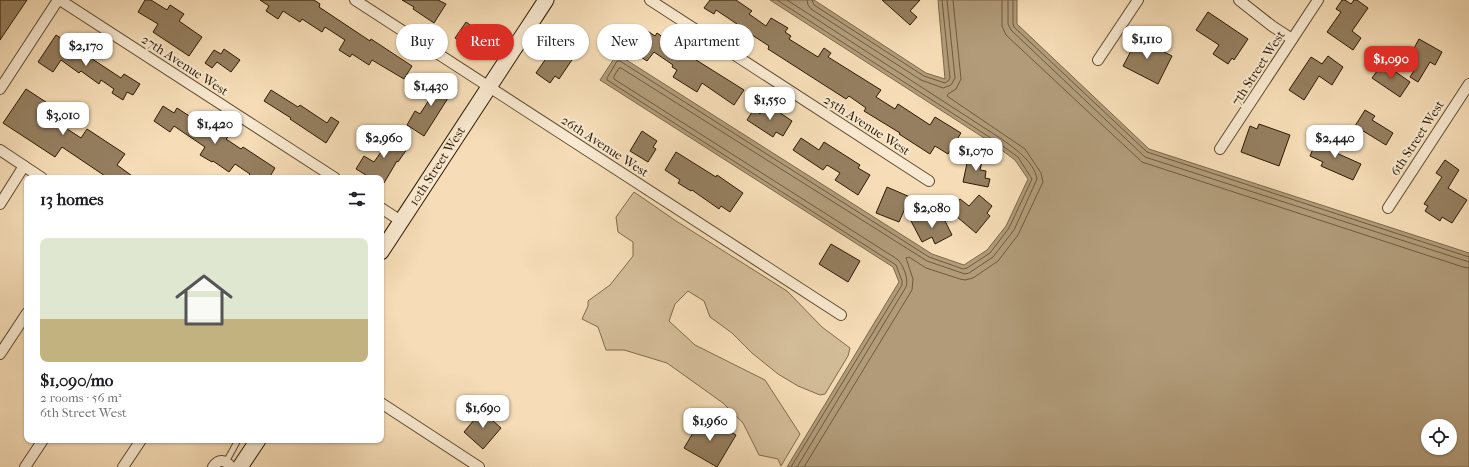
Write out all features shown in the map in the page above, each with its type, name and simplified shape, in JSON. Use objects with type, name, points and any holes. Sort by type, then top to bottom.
[{"type":"street","points":[[0,89],[59,0]]},
{"type":"street","name":"27th Avenue West","points":[[59,0],[330,175]]},
{"type":"street","name":"26th Avenue West","points":[[355,0],[841,314]]},
{"type":"street","name":"10th Street West","points":[[384,248],[546,0]]},
{"type":"street","name":"25th Avenue West","points":[[650,0],[929,181]]},
{"type":"street","points":[[1098,60],[1138,0]]},
{"type":"street","points":[[1239,0],[1272,26],[1292,39]]},
{"type":"street","name":"7th Street West","points":[[1220,149],[1318,0]]},
{"type":"street","name":"6th Street West","points":[[1388,208],[1469,84]]},
{"type":"street","points":[[0,150],[38,175]]},
{"type":"street","points":[[0,204],[24,166]]},
{"type":"street","points":[[384,210],[402,221]]},
{"type":"street","points":[[0,354],[24,318]]},
{"type":"street","points":[[384,405],[479,467]]},
{"type":"street","points":[[25,467],[41,443]]},
{"type":"street","points":[[123,467],[139,443]]},
{"type":"street","points":[[240,467],[256,443]]},
{"type":"street","points":[[213,467],[219,461],[228,464]]},
{"type":"lane","points":[[228,464],[237,443]]},
{"type":"shaded area","points":[[634,192],[676,221],[787,291],[822,327],[850,348],[848,356],[825,394],[820,395],[798,386],[778,374],[752,353],[732,333],[710,317],[704,301],[688,291],[675,304],[669,321],[695,345],[765,380],[800,434],[781,466],[778,459],[759,455],[743,423],[723,403],[667,363],[624,350],[606,350],[598,327],[582,319],[588,306],[588,301],[610,285],[633,256],[633,242],[618,232],[616,217]]},
{"type":"water","points":[[770,0],[814,0],[926,73],[945,79],[938,0],[1017,0],[1017,24],[1149,149],[1469,253],[1469,467],[787,467],[899,282],[893,267],[600,80],[613,60],[626,60],[932,254],[964,265],[987,250],[1006,226],[1028,179],[1015,160],[995,145]]},
{"type":"building","points":[[0,0],[27,0],[0,40]]},
{"type":"building","points":[[145,0],[151,0],[167,10],[170,5],[184,14],[179,21],[202,37],[189,56],[153,32],[158,24],[138,12]]},
{"type":"building","points":[[260,0],[314,0],[320,4],[319,7],[370,41],[371,39],[396,55],[396,60],[403,60],[412,66],[404,79],[372,60],[369,65],[352,54],[350,57],[339,50],[345,40],[325,27],[322,32],[302,19],[300,22],[283,11],[278,19],[266,11],[269,6]]},
{"type":"building","points":[[402,0],[438,0],[446,4],[434,23],[413,9],[414,7]]},
{"type":"building","points":[[710,0],[736,0],[752,11],[749,14],[766,26],[771,18],[788,28],[785,32],[791,36],[789,39],[818,57],[824,48],[831,53],[828,57],[881,90],[876,97],[895,109],[898,104],[930,125],[935,117],[961,133],[948,154],[935,146],[930,154],[899,134],[900,133],[864,111],[866,108],[849,96],[846,99],[768,49],[769,46],[754,36],[754,24],[737,24],[716,10],[714,14],[704,8]]},
{"type":"building","points":[[882,0],[920,0],[910,11],[917,17],[910,25]]},
{"type":"building","points":[[1342,0],[1345,0],[1351,4],[1354,0],[1357,0],[1368,8],[1352,31],[1361,38],[1353,50],[1327,32],[1341,12],[1336,9]]},
{"type":"building","points":[[1208,12],[1248,39],[1234,60],[1232,58],[1228,64],[1213,54],[1219,45],[1196,30]]},
{"type":"building","points":[[657,33],[660,35],[660,56],[654,52],[652,55],[652,34],[655,36]]},
{"type":"building","points":[[1140,34],[1152,41],[1150,45],[1172,56],[1158,84],[1123,66]]},
{"type":"building","points":[[56,35],[121,78],[124,74],[140,84],[133,95],[127,92],[123,100],[112,93],[114,89],[101,80],[99,84],[81,71],[79,73],[61,60],[53,72],[38,62]]},
{"type":"building","points":[[1419,39],[1442,52],[1435,65],[1430,62],[1418,82],[1410,77],[1417,66],[1412,63],[1418,53],[1413,50]]},
{"type":"building","points":[[224,49],[240,60],[231,72],[217,62],[212,68],[205,63],[214,50],[221,54]]},
{"type":"building","points":[[1328,56],[1343,67],[1332,85],[1319,76],[1304,100],[1289,90],[1311,57],[1322,64]]},
{"type":"building","points":[[545,60],[572,60],[559,79],[555,76],[550,83],[536,73]]},
{"type":"building","points":[[666,60],[696,60],[744,90],[734,105],[702,83],[697,92],[673,77],[677,70],[672,67],[673,65]]},
{"type":"building","points":[[1383,63],[1410,82],[1400,97],[1372,78]]},
{"type":"building","points":[[442,80],[455,87],[424,136],[407,125],[415,111],[420,114],[429,100],[418,93],[424,83],[435,91]]},
{"type":"building","points":[[26,89],[58,110],[52,119],[81,138],[87,129],[125,154],[117,165],[131,175],[104,175],[62,147],[55,157],[3,123]]},
{"type":"building","points":[[271,90],[298,107],[300,105],[327,123],[331,117],[339,122],[326,143],[264,101]]},
{"type":"building","points":[[767,104],[792,121],[783,136],[776,132],[773,137],[747,120],[754,109],[760,114]]},
{"type":"building","points":[[163,106],[174,113],[177,108],[214,132],[216,129],[228,137],[226,139],[241,149],[243,147],[275,168],[271,175],[249,175],[250,174],[235,164],[229,172],[213,161],[212,162],[200,155],[205,147],[174,126],[170,132],[154,121]]},
{"type":"building","points":[[1365,110],[1375,116],[1372,120],[1393,133],[1386,145],[1355,126]]},
{"type":"building","points":[[1259,124],[1290,135],[1279,166],[1241,152],[1250,126],[1257,129]]},
{"type":"building","points":[[391,129],[402,136],[397,142],[407,149],[398,162],[397,161],[384,183],[384,175],[366,175],[356,169],[364,156],[374,162],[390,139],[386,136]]},
{"type":"building","points":[[642,131],[657,141],[653,147],[656,149],[648,162],[630,151]]},
{"type":"building","points":[[1324,135],[1337,141],[1332,151],[1361,164],[1353,180],[1321,166],[1323,162],[1310,156],[1315,144],[1319,146]]},
{"type":"building","points":[[801,138],[819,150],[824,142],[860,165],[858,168],[870,175],[858,195],[835,180],[840,173],[827,165],[823,170],[793,150]]},
{"type":"building","points":[[676,152],[716,177],[717,175],[743,193],[730,212],[721,206],[719,209],[692,190],[691,191],[678,183],[680,180],[665,170]]},
{"type":"building","points":[[969,154],[983,157],[980,170],[986,171],[985,178],[990,179],[988,187],[963,182]]},
{"type":"building","points":[[1445,160],[1459,170],[1448,188],[1467,200],[1452,223],[1442,217],[1440,221],[1425,211],[1428,206],[1424,204],[1442,177],[1436,173]]},
{"type":"building","points":[[887,187],[910,197],[899,222],[876,213]]},
{"type":"building","points":[[979,195],[992,206],[987,213],[990,216],[976,233],[950,211],[960,199],[969,206]]},
{"type":"building","points":[[924,214],[928,222],[942,215],[952,235],[935,244],[932,237],[922,242],[911,221]]},
{"type":"building","points":[[831,244],[860,261],[848,282],[819,264]]},
{"type":"building","points":[[484,408],[494,417],[492,420],[501,428],[483,449],[464,432]]},
{"type":"building","points":[[703,416],[736,435],[717,467],[684,448]]}]
